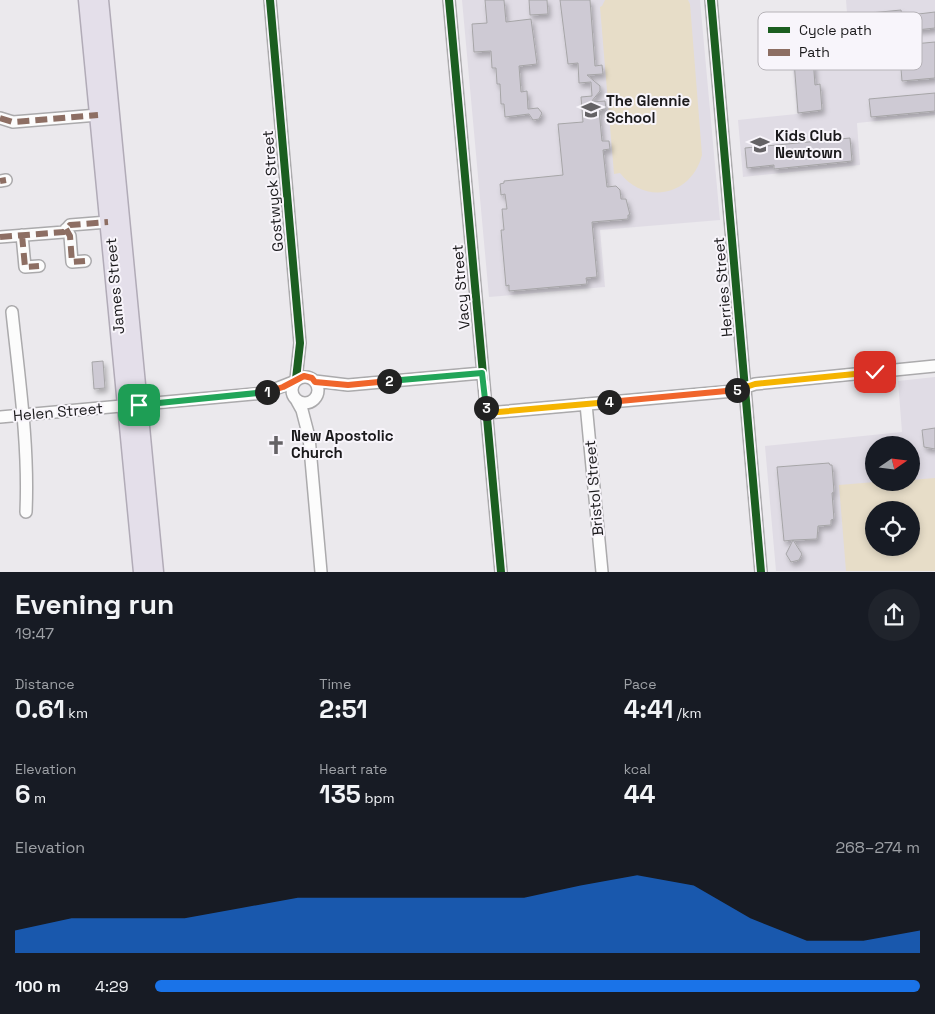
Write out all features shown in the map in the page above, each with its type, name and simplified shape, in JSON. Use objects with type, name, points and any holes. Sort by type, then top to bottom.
[{"type":"highway","name":"James Street","points":[[87,0],[108,222],[155,572]]},
{"type":"highway","name":"James Street","points":[[100,0],[133,405],[142,572]]},
{"type":"street","name":"Gostwyck Street","points":[[270,0],[300,342],[295,380]]},
{"type":"street","name":"Vacy Street","points":[[449,0],[501,572]]},
{"type":"street","name":"Herries Street","points":[[711,0],[761,572]]},
{"type":"street","points":[[0,118],[13,122],[98,115]]},
{"type":"street","points":[[0,237],[64,232],[70,225],[108,222]]},
{"type":"street","points":[[66,229],[70,236],[72,262],[85,261]]},
{"type":"street","points":[[22,235],[25,267],[39,266]]},
{"type":"street","points":[[12,312],[22,414],[27,486],[26,512]]},
{"type":"street","name":"Gostwyck Street","points":[[300,342],[313,380]]},
{"type":"street","points":[[487,413],[734,390],[755,384],[935,366]]},
{"type":"street","points":[[296,399],[305,403],[326,391],[348,385],[482,373]]},
{"type":"street","points":[[321,572],[309,437],[302,410],[291,390],[295,380],[304,376],[313,380],[348,385]]},
{"type":"street","name":"Helen Street","points":[[265,393],[295,380]]},
{"type":"street","points":[[309,437],[314,399],[318,389],[313,380]]},
{"type":"street","name":"Helen Street","points":[[0,417],[265,393],[296,399]]},
{"type":"street","name":"Bristol Street","points":[[586,404],[602,572]]},
{"type":"shaded area","name":"The Glennie School","points":[[462,0],[700,0],[720,220],[600,230],[605,287],[489,297]]},
{"type":"shaded area","points":[[605,0],[688,0],[690,4],[702,155],[697,169],[679,187],[655,192],[642,190],[620,173],[614,174],[600,7]]},
{"type":"shaded area","points":[[846,0],[935,0],[935,115],[857,123],[860,165],[743,177],[738,120],[797,114],[793,70],[922,70],[922,12],[847,12]]},
{"type":"shaded area","points":[[935,377],[935,571],[776,571],[765,446],[902,432],[898,381]]},
{"type":"shaded area","points":[[935,478],[935,571],[846,571],[839,485],[865,483],[865,491],[920,491],[920,479]]},
{"type":"building","points":[[485,0],[504,0],[506,22],[531,19],[537,64],[519,66],[521,92],[527,91],[528,109],[538,108],[542,113],[539,119],[533,120],[529,114],[505,117],[504,104],[501,104],[500,84],[497,84],[496,68],[492,68],[491,51],[474,52],[472,24],[487,23]]},
{"type":"building","points":[[529,0],[547,0],[548,14],[530,15]]},
{"type":"building","points":[[560,0],[590,0],[595,66],[602,65],[603,74],[587,75],[600,86],[600,91],[591,102],[605,101],[606,109],[599,110],[602,141],[609,141],[610,149],[603,150],[607,187],[616,186],[620,190],[621,199],[626,199],[630,215],[628,215],[628,219],[592,222],[597,277],[586,278],[587,284],[509,291],[509,285],[506,286],[501,230],[504,230],[502,209],[507,209],[505,194],[501,195],[500,184],[504,183],[504,181],[563,175],[558,124],[583,122],[581,97],[592,96],[591,82],[579,83],[578,63],[568,64]]},
{"type":"building","points":[[901,10],[901,12],[880,12]]},
{"type":"building","points":[[935,12],[935,28],[922,29],[922,14]]},
{"type":"building","points":[[935,42],[935,78],[902,81],[901,70],[922,70],[922,43]]},
{"type":"building","points":[[795,70],[814,70],[815,85],[820,84],[822,110],[798,113]]},
{"type":"building","points":[[935,93],[935,111],[871,117],[869,99]]},
{"type":"building","points":[[850,138],[852,161],[774,169],[774,165],[747,168],[745,148]]},
{"type":"building","points":[[103,361],[105,388],[94,389],[92,362]]},
{"type":"building","points":[[935,428],[935,449],[924,447],[922,430]]},
{"type":"building","points":[[829,463],[832,465],[834,519],[831,520],[831,525],[818,526],[817,539],[784,541],[777,467]]},
{"type":"building","points":[[793,540],[802,554],[799,560],[791,562],[786,554]]},
{"type":"marked path","points":[[0,118],[13,122],[98,115]]},
{"type":"marked path","points":[[0,181],[6,180]]},
{"type":"marked path","points":[[0,237],[64,232],[70,225],[108,222]]},
{"type":"marked path","points":[[66,229],[70,236],[72,262],[85,261]]},
{"type":"marked path","points":[[22,235],[25,267],[39,266]]},
{"type":"cycle path","points":[[270,0],[300,343],[296,379]]},
{"type":"cycle path","points":[[449,0],[501,572]]},
{"type":"cycle path","points":[[711,0],[761,572]]},
{"type":"place","name":"The Glennie School","points":[[591,110]]},
{"type":"place","name":"Kids Club Newtown","points":[[760,145]]},
{"type":"place","name":"New Apostolic Church","points":[[276,445]]},
{"type":"route","points":[[139,405],[265,393],[283,387],[304,376],[312,378],[315,382],[348,385],[482,373],[487,413],[736,390],[755,384],[875,372]]}]
